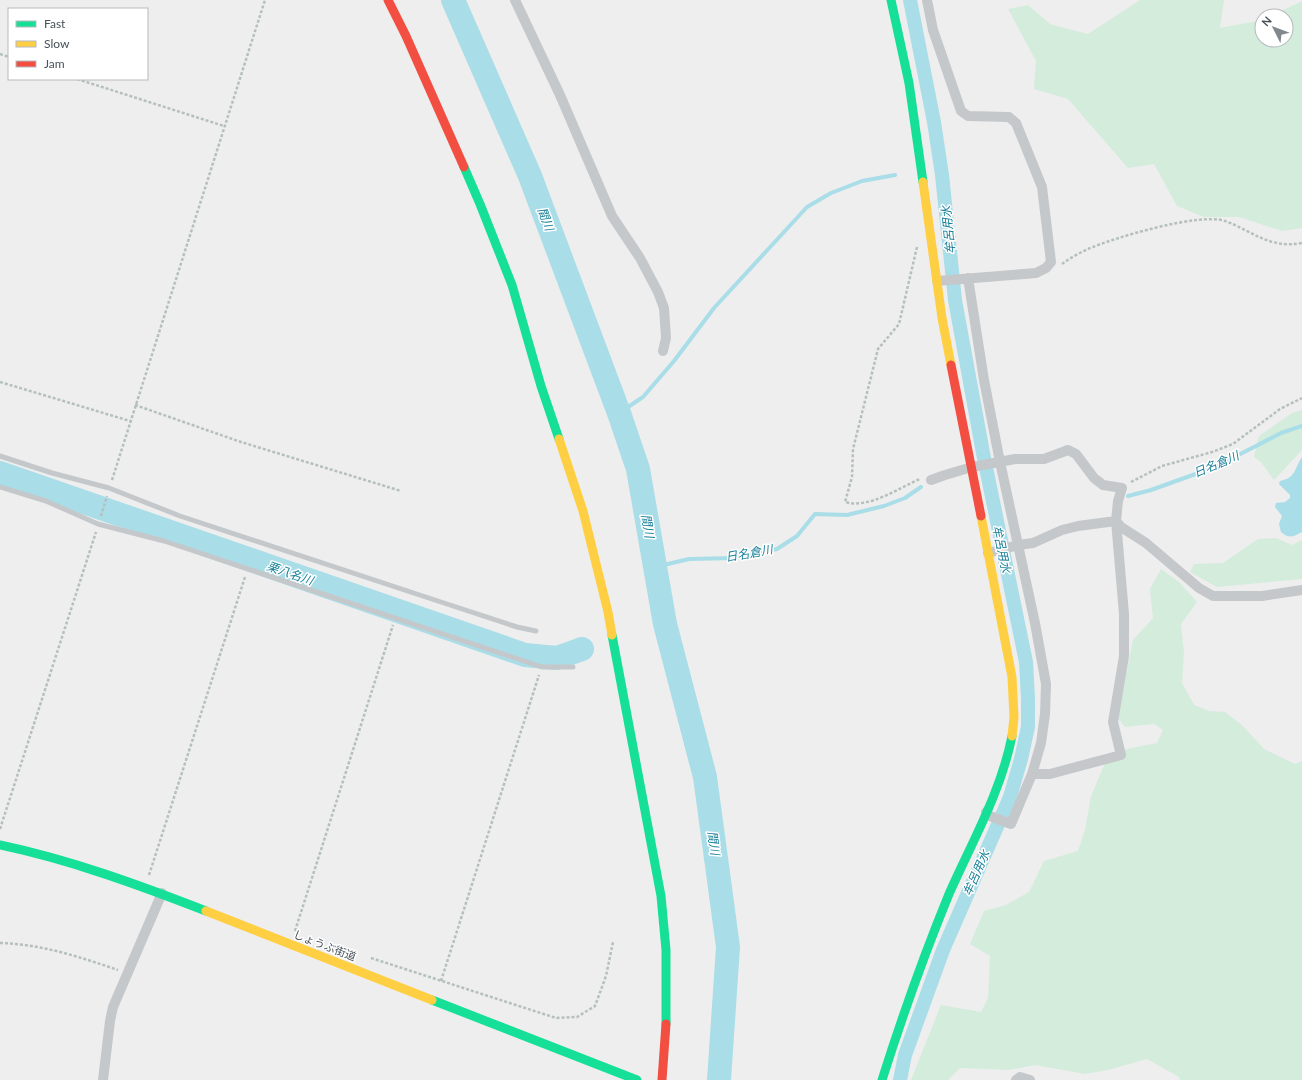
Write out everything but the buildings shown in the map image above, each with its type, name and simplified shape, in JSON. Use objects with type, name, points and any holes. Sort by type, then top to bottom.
[{"type":"street","points":[[388,0],[406,36],[480,204],[512,285],[541,386],[583,511],[608,612],[662,896],[666,950],[666,1034],[662,1080]]},
{"type":"street","points":[[515,0],[560,95],[612,216],[640,258],[658,292],[664,308],[666,338],[663,351]]},
{"type":"street","points":[[882,1080],[917,976],[949,895],[988,814],[1002,773],[1011,739],[1013,715],[1012,677],[992,552],[945,331],[941,281],[931,236],[909,83],[892,0]]},
{"type":"street","points":[[927,0],[933,30],[961,110],[968,116],[1009,117],[1016,123],[1042,187],[1051,262],[1046,268],[1036,274],[941,281]]},
{"type":"street","points":[[966,279],[999,462],[1046,684],[1045,714],[1042,735],[1032,774],[1011,824],[988,814]]},
{"type":"street","points":[[931,480],[975,467],[1015,459],[1044,458],[1068,450],[1076,454],[1094,478],[1103,485],[1122,488],[1118,501],[1116,521],[1124,614],[1124,656],[1113,722],[1121,755],[1050,774],[1032,774]]},
{"type":"street","points":[[992,552],[1033,543],[1062,530],[1078,526],[1116,521]]},
{"type":"street","points":[[1116,521],[1121,527],[1146,543],[1199,588],[1213,596],[1262,596],[1302,590]]},
{"type":"street","name":"しょうぶ街道","points":[[0,845],[38,853],[162,893],[637,1080]]},
{"type":"street","points":[[103,1080],[113,1008],[162,893]]},
{"type":"street","points":[[1016,1080],[1020,1077],[1030,1080]]},
{"type":"lane","points":[[0,456],[109,490],[180,516],[517,627],[536,631]]},
{"type":"lane","points":[[0,487],[46,501],[99,522],[248,569],[542,667],[573,667]]},
{"type":"path","points":[[0,830],[265,0]]},
{"type":"path","points":[[80,80],[224,126]]},
{"type":"path","points":[[1046,268],[1057,267],[1090,248],[1151,228],[1205,219],[1223,220],[1270,242],[1295,244],[1302,242]]},
{"type":"path","points":[[931,236],[918,239],[899,324],[878,349],[853,450],[852,478],[846,502],[851,504],[864,502],[891,494],[904,485],[924,478],[931,480]]},
{"type":"path","points":[[0,382],[130,421]]},
{"type":"path","points":[[1122,488],[1162,466],[1212,452],[1233,444],[1280,409],[1302,398]]},
{"type":"path","points":[[135,405],[241,442],[401,491]]},
{"type":"path","points":[[145,887],[248,569]]},
{"type":"path","points":[[290,944],[396,618]]},
{"type":"path","points":[[441,982],[542,667]]},
{"type":"path","points":[[295,931],[301,933]]},
{"type":"path","points":[[369,958],[556,1018],[577,1017],[595,1006],[606,976],[613,942]]},
{"type":"path","points":[[0,943],[43,948],[72,954],[127,974]]},
{"type":"green space","points":[[1140,0],[1224,0],[1220,28],[1254,22],[1254,48],[1294,48],[1294,8],[1288,8],[1302,1],[1302,228],[1282,231],[1239,217],[1204,217],[1177,206],[1154,164],[1128,168],[1068,99],[1034,89],[1036,61],[1008,9],[1028,5],[1050,24],[1088,34]]},
{"type":"green space","points":[[1302,410],[1302,450],[1274,480],[1261,462],[1254,457],[1259,436],[1292,413]]},
{"type":"green space","points":[[1276,538],[1292,545],[1302,540],[1302,579],[1217,587],[1190,572],[1194,564],[1223,563],[1258,539]]},
{"type":"green space","points":[[1161,569],[1179,582],[1197,602],[1181,624],[1184,653],[1182,683],[1194,705],[1209,711],[1225,712],[1242,725],[1264,749],[1295,764],[1302,761],[1302,1080],[1180,1080],[1179,1077],[1147,1059],[1108,1070],[1085,1074],[1035,1065],[1009,1070],[960,1068],[948,1080],[911,1080],[941,1005],[981,1012],[988,998],[990,956],[970,944],[984,911],[1006,905],[1029,892],[1044,861],[1078,851],[1085,830],[1091,796],[1105,763],[1127,749],[1157,743],[1163,730],[1154,724],[1125,727],[1117,717],[1133,640],[1153,618],[1150,589]]},
{"type":"water","points":[[1302,457],[1302,532],[1294,536],[1289,536],[1281,532],[1279,524],[1282,516],[1275,507],[1276,503],[1285,502],[1290,498],[1290,495],[1279,484],[1280,481],[1289,478],[1292,475]]},
{"type":"waterway","name":"間川","points":[[453,0],[530,176],[619,413],[638,469],[665,624],[705,777],[728,947],[719,1080]]},
{"type":"waterway","name":"牟呂用水","points":[[900,1080],[905,1055],[943,950],[1010,797],[1028,727],[1026,662],[983,453],[955,300],[942,175],[934,122],[910,0]]},
{"type":"waterway","points":[[619,413],[643,397],[674,361],[714,308],[807,207],[831,193],[862,181],[895,175]]},
{"type":"waterway","name":"日名倉川","points":[[1128,496],[1151,490],[1215,467],[1281,433],[1302,426]]},
{"type":"waterway","name":"栗八名川","points":[[0,473],[525,655],[557,658],[582,649]]},
{"type":"waterway","name":"日名倉川","points":[[655,567],[689,559],[735,558],[777,549],[797,536],[815,514],[847,515],[884,506],[905,498],[921,487]]},
{"type":"traffic: fast","points":[[891,0],[909,83],[923,182]]},
{"type":"traffic: fast","points":[[464,167],[512,285],[541,386],[559,439]]},
{"type":"traffic: fast","points":[[612,635],[661,896],[666,950],[666,1024]]},
{"type":"traffic: fast","points":[[882,1080],[897,1033],[949,894],[1001,777],[1012,736]]},
{"type":"traffic: fast","points":[[0,845],[53,858],[104,874],[206,911]]},
{"type":"traffic: fast","points":[[432,1000],[637,1080]]},
{"type":"traffic: slow","points":[[923,182],[942,318],[951,365]]},
{"type":"traffic: slow","points":[[559,439],[583,511],[608,612],[612,635]]},
{"type":"traffic: slow","points":[[981,516],[1012,677],[1014,717],[1012,736]]},
{"type":"traffic: slow","points":[[206,911],[432,1000]]},
{"type":"traffic: jam","points":[[388,0],[406,36],[464,167]]},
{"type":"traffic: jam","points":[[951,365],[981,516]]},
{"type":"traffic: jam","points":[[662,1080],[666,1024]]}]
